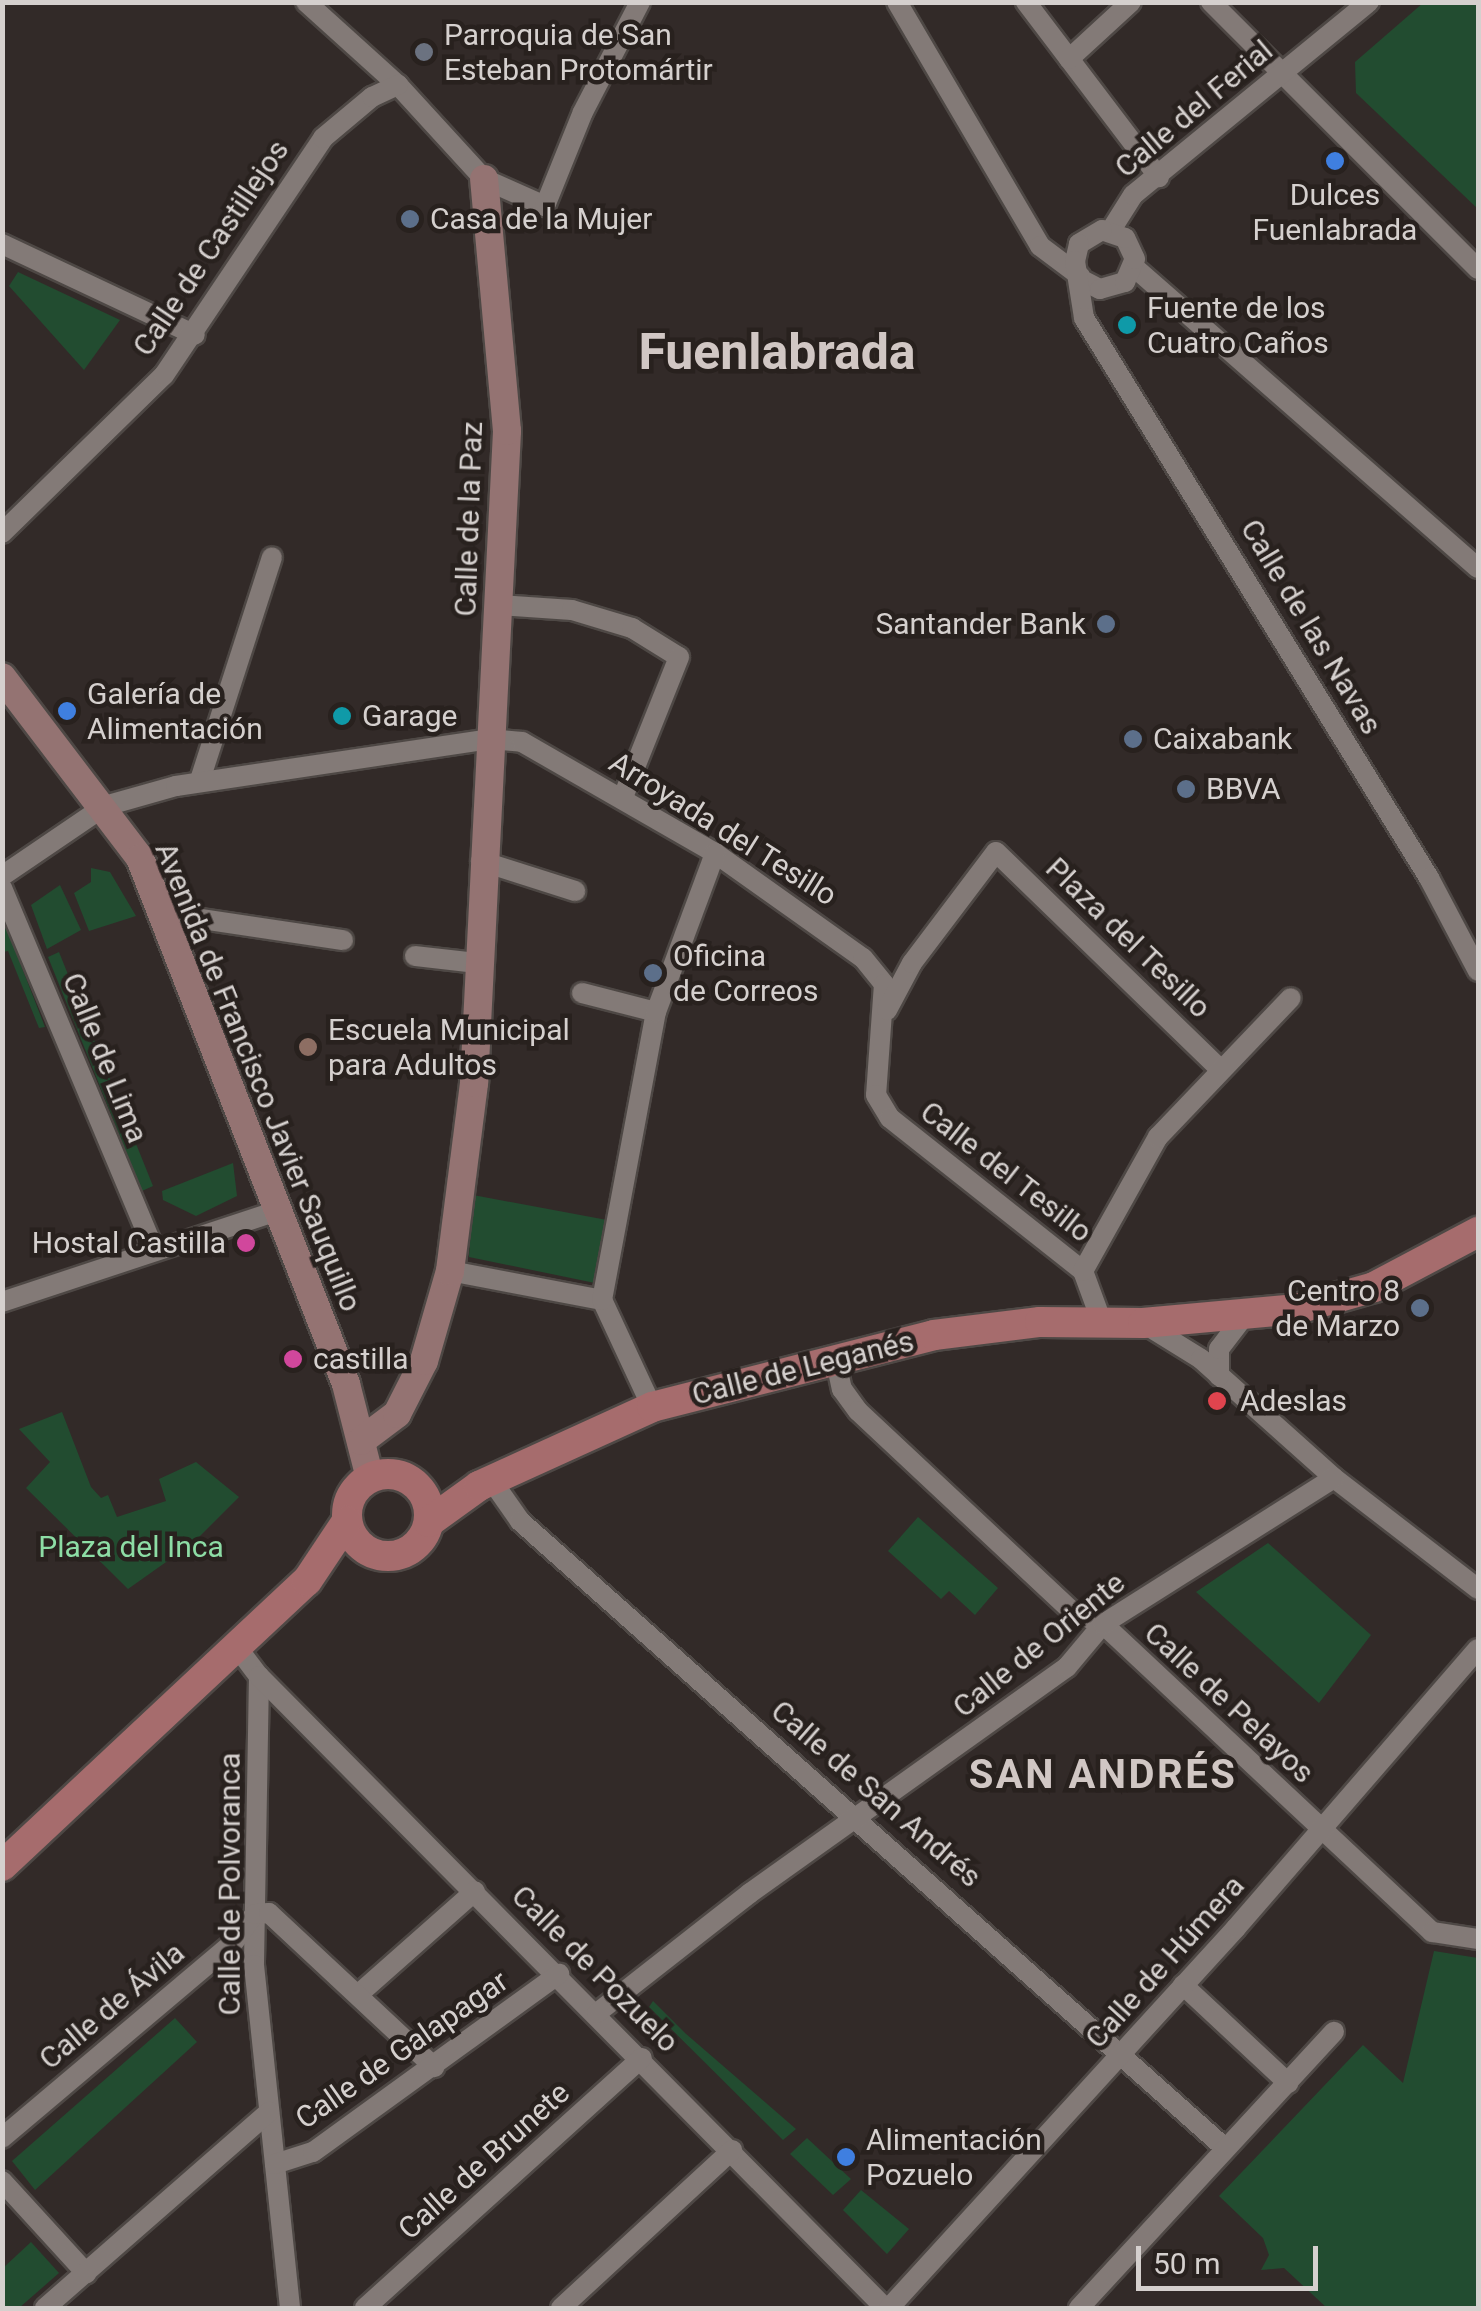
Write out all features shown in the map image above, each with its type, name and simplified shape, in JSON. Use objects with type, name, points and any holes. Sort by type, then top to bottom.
[{"type":"main road","name":"Calle de Leganés","points":[[429,1522],[486,1484],[652,1408],[835,1357],[934,1335],[1101,1320],[1143,1323],[1245,1315],[1341,1299],[1410,1272],[1478,1232]]},
{"type":"main road","points":[[2,1866],[307,1581],[348,1520],[351,1498],[370,1478],[411,1481],[426,1499],[429,1522],[410,1550],[376,1554],[307,1581]]},
{"type":"main road","name":"Calle de Leganés","points":[[411,1481],[486,1484]]},
{"type":"main road","points":[[348,1520],[356,1542],[376,1554]]},
{"type":"street","points":[[306,2],[398,85],[484,179],[545,206],[583,112],[640,2]]},
{"type":"street","points":[[897,2],[1040,246],[1081,278],[1110,289],[1125,282],[1134,267]]},
{"type":"street","points":[[1026,2],[1159,177]]},
{"type":"street","points":[[1070,59],[1131,2]]},
{"type":"street","points":[[1210,2],[1478,269]]},
{"type":"street","name":"Calle del Ferial","points":[[1111,230],[1132,195],[1159,177],[1369,2]]},
{"type":"street","name":"Calle de Castillejos","points":[[2,533],[164,374],[194,334],[301,166],[340,122],[398,85]]},
{"type":"street","name":"Calle de la Paz","points":[[361,1441],[397,1414],[424,1360],[450,1271],[474,1083],[476,963],[508,431],[484,179]]},
{"type":"street","points":[[1081,278],[1075,261],[1080,244],[1093,232],[1111,230],[1130,244],[1134,267],[1476,561]]},
{"type":"street","points":[[2,244],[194,334]]},
{"type":"street","name":"Calle de las Navas","points":[[1081,278],[1084,318],[1429,878],[1478,971]]},
{"type":"street","points":[[200,780],[272,557]]},
{"type":"street","points":[[500,605],[572,610],[632,628],[679,658],[622,798]]},
{"type":"street","name":"Avenida de Francisco Javier Sauquillo","points":[[2,677],[106,806],[140,858],[346,1384],[370,1478]]},
{"type":"street","points":[[2,876],[106,806],[200,780],[489,739]]},
{"type":"street","name":"Arroyada del Tesillo","points":[[489,739],[522,742],[715,852],[862,958],[884,984],[886,1013]]},
{"type":"street","points":[[652,1408],[602,1300],[656,1012],[715,852]]},
{"type":"street","name":"Plaza del Tesillo","points":[[886,1013],[912,963],[996,852],[1219,1068]]},
{"type":"street","points":[[482,861],[575,891]]},
{"type":"street","name":"Calle de Lima","points":[[2,888],[154,1250]]},
{"type":"street","points":[[162,913],[343,940]]},
{"type":"street","points":[[415,956],[476,963]]},
{"type":"street","points":[[582,993],[656,1012]]},
{"type":"street","points":[[1083,1271],[1158,1138],[1219,1068],[1291,998]]},
{"type":"street","name":"Calle del Tesillo","points":[[886,1013],[876,1095],[890,1118],[1083,1271],[1101,1320]]},
{"type":"street","points":[[2,1302],[277,1211]]},
{"type":"street","points":[[450,1271],[602,1300]]},
{"type":"street","points":[[1219,1376],[1219,1349],[1245,1315]]},
{"type":"street","points":[[1143,1323],[1219,1376],[1334,1478],[1478,1589]]},
{"type":"street","name":"Calle de Pelayos","points":[[835,1357],[842,1388],[858,1411],[1072,1611],[1103,1624],[1319,1831],[1432,1932],[1478,1939]]},
{"type":"street","name":"Calle de Oriente","points":[[597,2013],[750,1893],[1067,1667],[1103,1624],[1334,1478]]},
{"type":"street","name":"Calle de San Andrés","points":[[486,1484],[520,1522],[860,1818],[1225,2148]]},
{"type":"street","points":[[236,1646],[259,1676]]},
{"type":"street","name":"Calle de Húmera","points":[[887,2308],[1123,2054],[1478,1649]]},
{"type":"street","name":"Calle de Pozuelo","points":[[259,1676],[887,2308]]},
{"type":"street","name":"Calle de Polvoranca","points":[[259,1676],[255,1914],[268,2112],[290,2308]]},
{"type":"street","points":[[362,1992],[474,1890]]},
{"type":"street","points":[[255,1914],[269,1913],[362,1992],[434,2067]]},
{"type":"street","name":"Calle de Ávila","points":[[2,2138],[233,1943],[255,1914]]},
{"type":"street","name":"Calle de Galapagar","points":[[275,2164],[313,2152],[559,1974]]},
{"type":"street","points":[[1183,1985],[1288,2083]]},
{"type":"street","points":[[1079,2308],[1334,2032]]},
{"type":"street","name":"Calle de Brunete","points":[[365,2308],[642,2058]]},
{"type":"street","points":[[46,2308],[268,2112]]},
{"type":"street","points":[[561,2308],[732,2150]]},
{"type":"street","points":[[2,2181],[86,2273]]},
{"type":"green space","points":[[1423,3],[1478,3],[1478,209],[1356,93],[1355,62]]},
{"type":"green space","points":[[18,272],[120,320],[84,370],[9,286]]},
{"type":"green space","points":[[91,868],[110,872],[136,916],[89,931],[74,893],[91,882]]},
{"type":"green space","points":[[60,885],[81,930],[47,949],[31,905]]},
{"type":"green space","points":[[3,919],[45,1027],[39,1028],[8,951],[3,952]]},
{"type":"green space","points":[[59,952],[153,1186],[142,1191],[48,957]]},
{"type":"green space","points":[[233,1163],[237,1196],[196,1216],[163,1200],[162,1191]]},
{"type":"green space","points":[[473,1195],[607,1220],[595,1283],[469,1257]]},
{"type":"green space","name":"Plaza del Inca","points":[[62,1412],[91,1487],[101,1498],[108,1495],[117,1517],[166,1501],[159,1479],[196,1462],[239,1497],[193,1543],[128,1589],[26,1488],[50,1462],[19,1429]]},
{"type":"green space","points":[[918,1517],[998,1588],[975,1615],[949,1591],[941,1599],[888,1551]]},
{"type":"green space","points":[[1268,1543],[1371,1635],[1319,1703],[1196,1592]]},
{"type":"green space","points":[[1434,1951],[1478,1958],[1478,2308],[1327,2308],[1284,2268],[1261,2270],[1269,2255],[1263,2238],[1219,2196],[1363,2045],[1403,2083]]},
{"type":"green space","points":[[653,2001],[796,2129],[783,2140],[649,2007]]},
{"type":"green space","points":[[175,2018],[197,2042],[35,2190],[12,2161]]},
{"type":"green space","points":[[807,2138],[851,2179],[833,2195],[790,2154]]},
{"type":"green space","points":[[861,2190],[909,2229],[887,2254],[843,2210]]},
{"type":"green space","points":[[31,2242],[59,2273],[19,2308],[3,2308],[3,2268]]},
{"type":"place","name":"Parroquia de San Esteban Protomártir","points":[[424,52]]},
{"type":"place","name":"Dulces Fuenlabrada","points":[[1335,161]]},
{"type":"place","name":"Casa de la Mujer","points":[[410,219]]},
{"type":"place","name":"Fuente de los Cuatro Caños","points":[[1127,325]]},
{"type":"place","name":"Santander Bank","points":[[1106,624]]},
{"type":"place","name":"Galería de Alimentación","points":[[67,711]]},
{"type":"place","name":"Garage","points":[[342,716]]},
{"type":"place","name":"Caixabank","points":[[1133,739]]},
{"type":"place","name":"BBVA","points":[[1186,789]]},
{"type":"place","name":"Oficina de Correos","points":[[653,973]]},
{"type":"place","name":"Escuela Municipal para Adultos","points":[[308,1047]]},
{"type":"place","name":"Hostal Castilla","points":[[246,1243]]},
{"type":"place","name":"Centro 8 de Marzo","points":[[1420,1308]]},
{"type":"place","name":"castilla","points":[[293,1359]]},
{"type":"place","name":"Adeslas","points":[[1217,1401]]},
{"type":"place","name":"Alimentación Pozuelo","points":[[846,2157]]},
{"type":"district","name":"Fuenlabrada","points":[[777,353]]},
{"type":"district","name":"SAN ANDRÉS","points":[[1103,1775]]}]
